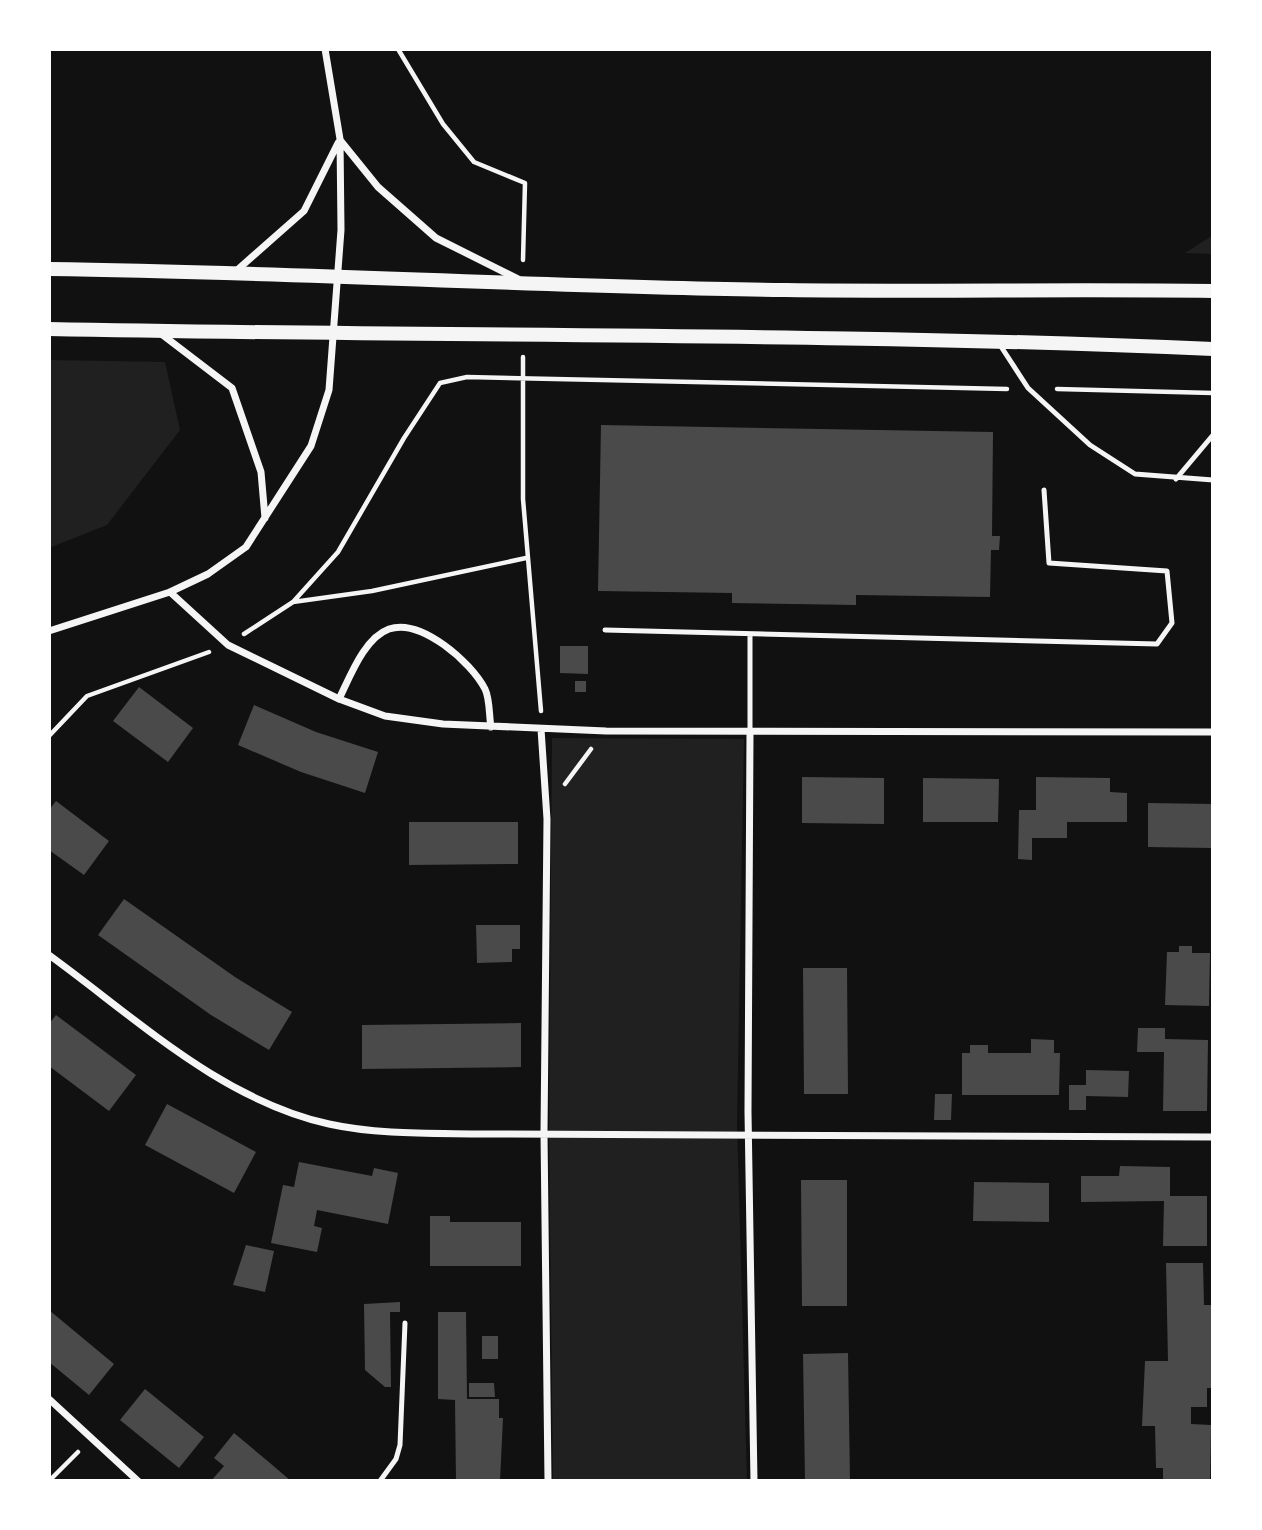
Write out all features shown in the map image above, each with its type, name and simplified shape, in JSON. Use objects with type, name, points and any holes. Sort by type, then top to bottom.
[{"type":"main road","points":[[49,269],[236,271],[527,284],[786,290],[1213,291]]},
{"type":"main road","points":[[49,330],[335,332],[487,337],[996,340],[1213,349]]},
{"type":"street","points":[[49,631],[170,592],[208,574],[246,547],[311,446],[329,390],[338,277],[340,139],[325,49]]},
{"type":"street","points":[[236,271],[304,211],[340,139]]},
{"type":"street","points":[[340,139],[378,187],[436,238],[527,284]]},
{"type":"street","points":[[158,332],[232,388],[261,472],[265,519]]},
{"type":"street","points":[[170,592],[228,645],[339,699],[385,716],[443,724],[606,731],[750,733],[1213,732]]},
{"type":"street","points":[[339,699],[370,644],[389,629],[418,628],[449,648],[486,690],[491,727]]},
{"type":"street","points":[[541,729],[547,820],[544,1133],[548,1481]]},
{"type":"street","points":[[750,733],[750,1133],[754,1481]]},
{"type":"street","points":[[49,955],[216,1077],[274,1108],[332,1125],[390,1131],[1213,1137]]},
{"type":"street","points":[[49,1399],[138,1481]]},
{"type":"lane","points":[[996,340],[1028,388],[1090,444],[1135,474],[1213,480]]},
{"type":"lane","points":[[1176,479],[1213,435]]},
{"type":"lane","points":[[605,631],[1157,643],[1172,623],[1167,571],[1049,563],[1044,490]]},
{"type":"lane","points":[[750,634],[750,733]]},
{"type":"lane","points":[[380,1481],[396,1459],[400,1445],[405,1322]]},
{"type":"path","points":[[398,49],[443,124],[474,162],[524,183],[524,221]]},
{"type":"path","points":[[49,736],[87,696],[228,645],[293,602],[338,552],[404,438],[440,383],[467,377],[1213,393]]},
{"type":"path","points":[[523,499],[526,558],[541,687],[541,729]]},
{"type":"path","points":[[293,602],[372,591],[526,558]]},
{"type":"path","points":[[547,820],[569,777],[606,731]]},
{"type":"path","points":[[49,1481],[92,1438]]},
{"type":"shaded area","points":[[1213,235],[1213,254],[1185,253]]},
{"type":"shaded area","points":[[49,360],[165,362],[180,430],[107,525],[49,548]]},
{"type":"shaded area","points":[[552,738],[744,739],[737,1123],[747,1481],[553,1481],[549,1136]]},
{"type":"building","points":[[601,425],[993,432],[992,536],[1000,536],[999,550],[991,550],[990,597],[856,595],[856,605],[732,603],[732,593],[598,591]]},
{"type":"building","points":[[560,646],[588,646],[588,674],[560,673]]},
{"type":"building","points":[[575,681],[586,681],[586,692],[575,692]]},
{"type":"building","points":[[139,687],[193,728],[168,762],[113,721]]},
{"type":"building","points":[[254,705],[316,732],[378,752],[365,793],[301,772],[238,745]]},
{"type":"building","points":[[802,777],[884,778],[884,824],[802,823]]},
{"type":"building","points":[[1036,777],[1110,778],[1110,792],[1127,793],[1127,822],[1067,822],[1067,838],[1032,838],[1032,860],[1018,859],[1019,810],[1036,810]]},
{"type":"building","points":[[923,778],[999,779],[998,822],[923,822]]},
{"type":"building","points":[[56,801],[109,841],[84,875],[49,850],[49,810]]},
{"type":"building","points":[[1148,803],[1213,804],[1213,848],[1148,847]]},
{"type":"building","points":[[409,822],[518,822],[518,864],[409,865]]},
{"type":"building","points":[[124,899],[235,977],[292,1012],[269,1050],[211,1015],[98,935]]},
{"type":"building","points":[[476,925],[520,925],[520,949],[512,949],[512,962],[477,963]]},
{"type":"building","points":[[1179,946],[1192,946],[1192,953],[1210,953],[1209,1006],[1165,1005],[1167,952],[1179,952]]},
{"type":"building","points":[[803,968],[847,968],[848,1094],[804,1094]]},
{"type":"building","points":[[56,1015],[136,1075],[109,1111],[49,1066],[49,1024]]},
{"type":"building","points":[[521,1023],[521,1067],[362,1069],[362,1025]]},
{"type":"building","points":[[1138,1028],[1165,1028],[1165,1039],[1208,1040],[1207,1111],[1163,1111],[1164,1052],[1137,1052]]},
{"type":"building","points":[[1031,1039],[1054,1040],[1054,1053],[1060,1053],[1059,1095],[962,1095],[962,1053],[970,1053],[970,1045],[988,1045],[988,1053],[1031,1053]]},
{"type":"building","points":[[1086,1070],[1129,1071],[1128,1097],[1086,1096],[1086,1110],[1069,1110],[1069,1085],[1086,1085]]},
{"type":"building","points":[[935,1094],[952,1094],[951,1120],[934,1120]]},
{"type":"building","points":[[167,1104],[256,1152],[234,1193],[145,1145]]},
{"type":"building","points":[[299,1162],[372,1176],[374,1168],[398,1173],[388,1224],[317,1210],[314,1226],[322,1228],[317,1252],[271,1243],[283,1185],[294,1187]]},
{"type":"building","points":[[1120,1166],[1170,1167],[1170,1196],[1207,1196],[1207,1246],[1163,1246],[1164,1201],[1081,1202],[1081,1176],[1119,1176]]},
{"type":"building","points":[[801,1180],[847,1180],[847,1306],[802,1306]]},
{"type":"building","points":[[974,1182],[1049,1183],[1049,1222],[973,1221]]},
{"type":"building","points":[[430,1216],[450,1216],[450,1222],[521,1222],[521,1266],[430,1266]]},
{"type":"building","points":[[246,1245],[274,1251],[265,1292],[233,1285]]},
{"type":"building","points":[[1166,1263],[1203,1263],[1204,1305],[1212,1305],[1212,1388],[1207,1388],[1207,1407],[1191,1407],[1191,1424],[1211,1425],[1210,1481],[1163,1481],[1163,1468],[1156,1468],[1155,1426],[1142,1426],[1145,1361],[1168,1361]]},
{"type":"building","points":[[400,1302],[400,1312],[390,1312],[391,1387],[385,1387],[365,1370],[364,1304]]},
{"type":"building","points":[[49,1310],[114,1364],[89,1395],[49,1362]]},
{"type":"building","points":[[438,1312],[466,1312],[467,1399],[499,1399],[499,1418],[503,1418],[500,1481],[456,1481],[455,1400],[438,1399]]},
{"type":"building","points":[[482,1336],[498,1336],[498,1359],[482,1359]]},
{"type":"building","points":[[848,1353],[850,1481],[805,1481],[803,1354]]},
{"type":"building","points":[[469,1383],[494,1383],[495,1397],[469,1397]]},
{"type":"building","points":[[145,1389],[204,1437],[179,1468],[120,1420]]},
{"type":"building","points":[[234,1433],[291,1481],[211,1481],[224,1466],[214,1458]]}]
